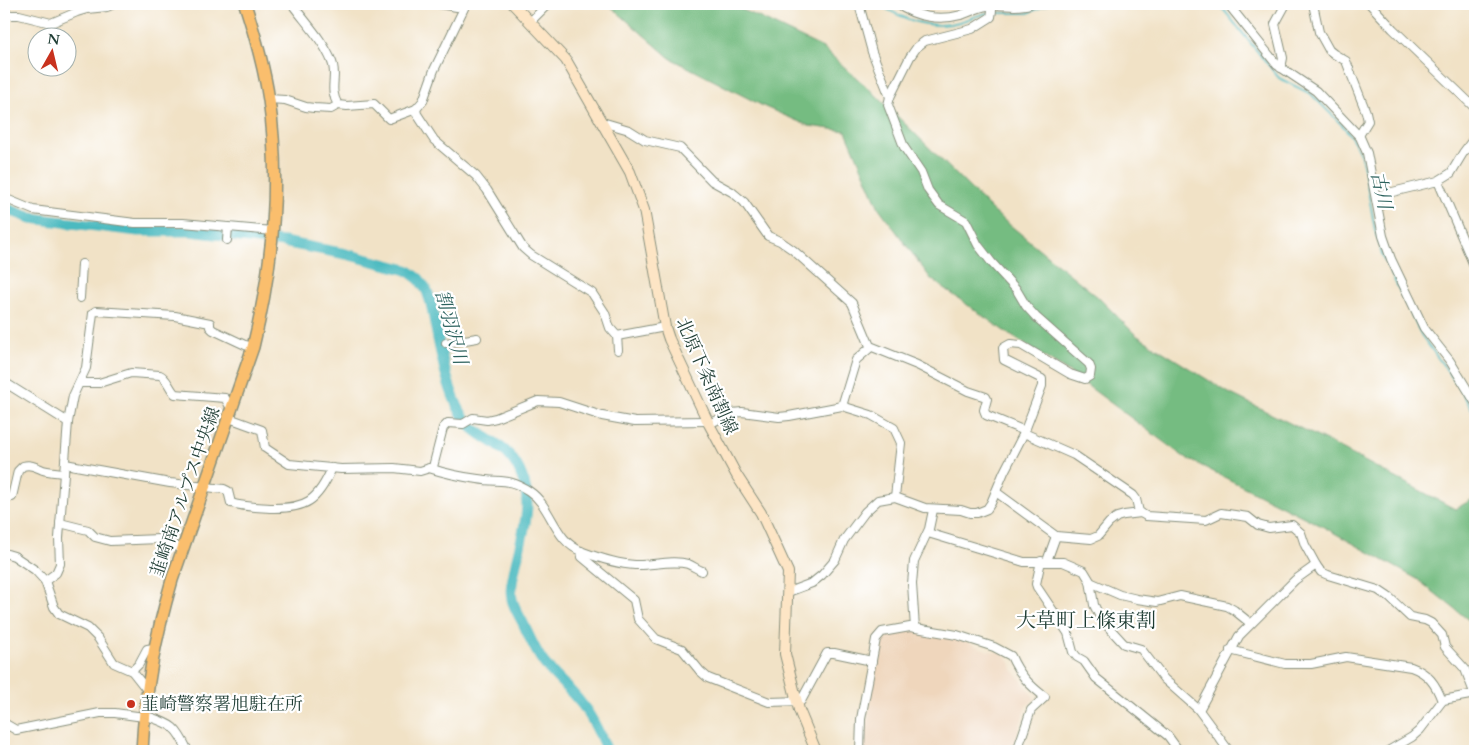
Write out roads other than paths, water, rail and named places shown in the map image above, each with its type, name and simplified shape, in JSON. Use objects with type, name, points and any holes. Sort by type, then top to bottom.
[{"type":"main road","name":"韮崎南アルプス中央線","points":[[142,751],[147,690],[154,648],[167,596],[231,414],[253,347],[262,312],[272,239],[275,168],[268,99],[245,4]]},
{"type":"main road","name":"北原下条南割線","points":[[512,4],[566,60],[630,172],[644,210],[665,327],[708,422],[737,476],[761,513],[788,572],[785,654],[797,702],[807,733],[816,751]]},
{"type":"street","points":[[4,15],[19,15],[51,23],[77,12],[114,4]]},
{"type":"street","points":[[292,4],[316,34],[332,63],[334,74],[333,93],[338,105]]},
{"type":"street","points":[[439,4],[457,7],[466,4]]},
{"type":"street","points":[[268,99],[285,100],[306,107],[330,109],[338,105],[374,104],[389,119],[416,109],[423,101],[434,70],[466,4]]},
{"type":"street","points":[[530,22],[548,4]]},
{"type":"street","points":[[860,4],[872,52],[890,97]]},
{"type":"street","points":[[898,4],[923,16],[938,18],[961,15],[988,6],[993,8],[1015,7],[1030,4]]},
{"type":"street","points":[[1228,4],[1270,58],[1281,68],[1311,87],[1356,132],[1367,153],[1386,246],[1424,328],[1450,361],[1475,402]]},
{"type":"street","points":[[1281,68],[1283,58],[1276,24],[1286,4]]},
{"type":"street","points":[[1313,4],[1319,32],[1334,54],[1346,62],[1366,112],[1367,124],[1360,134]]},
{"type":"street","points":[[1370,4],[1393,29],[1475,108]]},
{"type":"street","points":[[788,592],[812,583],[822,574],[835,560],[844,540],[872,504],[878,500],[895,497],[933,510],[961,510],[977,513],[987,509],[1025,432],[1042,386],[1042,379],[1004,360],[1003,348],[1010,344],[1021,345],[1070,374],[1085,379],[1090,376],[1091,369],[1085,360],[1054,335],[1031,312],[1016,289],[978,245],[966,221],[939,205],[928,190],[921,172],[904,147],[888,105],[890,97],[910,57],[917,47],[925,41],[972,29],[993,8]]},
{"type":"street","points":[[416,109],[417,114],[434,140],[476,176],[487,190],[523,248],[592,293],[605,313],[610,328],[617,336],[618,350]]},
{"type":"street","points":[[602,122],[630,130],[646,140],[680,148],[712,181],[732,192],[744,202],[768,236],[780,241],[793,250],[852,303],[865,337],[871,347],[917,365],[968,391],[986,397],[984,410],[986,415],[1060,448],[1091,466],[1133,495],[1136,499],[1137,509],[1141,513]]},
{"type":"street","points":[[1376,196],[1438,181],[1451,173],[1475,136]]},
{"type":"street","points":[[1438,181],[1475,268]]},
{"type":"street","points":[[4,198],[33,210],[135,223],[183,223],[228,228],[272,239]]},
{"type":"street","points":[[228,228],[228,240]]},
{"type":"street","points":[[80,298],[82,264]]},
{"type":"street","points":[[45,581],[56,573],[60,564],[60,523],[68,422],[73,396],[86,368],[92,316],[96,312],[174,316],[210,323],[210,328],[213,330],[253,347]]},
{"type":"street","points":[[617,336],[665,327]]},
{"type":"street","points":[[446,343],[477,338]]},
{"type":"street","points":[[842,406],[856,360],[871,347]]},
{"type":"street","points":[[80,383],[99,383],[131,373],[160,375],[164,377],[175,394],[224,398],[231,414],[262,430],[265,448],[290,464],[358,470],[394,468],[420,471],[429,468],[433,466],[443,428],[448,423],[463,424],[473,418],[487,420],[496,418],[538,401],[559,402],[602,416],[635,422],[708,422],[732,413],[742,412],[779,417],[842,406],[871,415],[894,428],[901,443],[895,497]]},
{"type":"street","points":[[4,382],[68,422]]},
{"type":"street","points":[[65,464],[170,483],[228,491],[231,503],[240,506],[291,508],[300,506],[318,493],[332,468]]},
{"type":"street","points":[[4,498],[12,497],[18,471],[23,466],[28,465],[64,474]]},
{"type":"street","points":[[429,468],[479,480],[514,482],[530,492],[546,508],[553,524],[562,537],[581,551],[626,564],[678,563],[688,564],[702,571]]},
{"type":"street","points":[[996,492],[1056,536],[1091,539],[1098,536],[1117,517],[1141,513],[1152,517],[1206,520],[1221,513],[1248,517],[1258,525],[1269,528],[1292,525],[1301,533],[1305,545],[1321,572],[1378,590],[1390,598],[1410,617],[1425,620],[1431,624],[1442,635],[1445,648],[1465,669],[1475,694],[1447,698],[1442,701],[1420,730],[1388,751]]},
{"type":"street","points":[[915,628],[912,584],[913,568],[928,533],[933,510]]},
{"type":"street","points":[[60,523],[88,530],[94,537],[110,540],[160,539],[182,549]]},
{"type":"street","points":[[928,533],[1024,562],[1063,562],[1084,571],[1090,582],[1094,605],[1101,620],[1124,644],[1141,649],[1164,679],[1199,710],[1229,751]]},
{"type":"street","points":[[1056,536],[1036,584],[1068,633],[1073,652],[1083,660],[1096,678],[1168,736],[1179,751]]},
{"type":"street","points":[[581,551],[582,557],[634,600],[638,619],[656,639],[682,649],[708,678],[769,702],[801,701],[828,653],[872,661]]},
{"type":"street","points":[[4,553],[14,556],[34,570],[45,581],[54,607],[59,614],[88,628],[98,638],[114,663],[132,671],[147,690]]},
{"type":"street","points":[[1199,710],[1239,636],[1295,580],[1316,565]]},
{"type":"street","points":[[1090,582],[1120,595],[1137,599],[1157,602],[1180,596],[1226,606],[1250,623]]},
{"type":"street","points":[[860,751],[861,719],[876,639],[882,632],[900,628],[915,628],[971,639],[999,649],[1011,656],[1030,686],[1045,697],[1031,710],[1017,751]]},
{"type":"street","points":[[132,671],[139,664],[147,649],[154,648]]},
{"type":"street","points":[[1230,650],[1286,664],[1311,664],[1346,656],[1411,667],[1430,678],[1442,701]]},
{"type":"street","points":[[4,723],[16,730],[100,713],[144,716],[172,726],[177,730],[188,751]]},
{"type":"waterway","name":"古川","points":[[878,4],[907,19],[938,25],[959,22],[989,13]]},
{"type":"waterway","name":"古川","points":[[994,13],[1028,13],[1048,4]]},
{"type":"waterway","name":"古川","points":[[1219,4],[1279,78],[1311,94],[1345,128],[1355,143],[1364,167],[1375,230],[1382,255],[1422,336],[1457,384],[1475,414]]},
{"type":"waterway","name":"割羽沢川","points":[[4,208],[31,218],[55,221],[138,231],[190,231],[283,242],[346,254],[407,270],[419,279],[427,291],[431,303],[448,381],[460,411],[471,427],[498,445],[510,456],[522,477],[526,489],[525,525],[512,586],[511,596],[514,605],[541,658],[584,707],[607,751]]},
{"type":"place","name":"韮崎警察署旭駐在所","points":[[131,704]]},
{"type":"district","name":"大草町上條東割","points":[[1086,620]]}]
